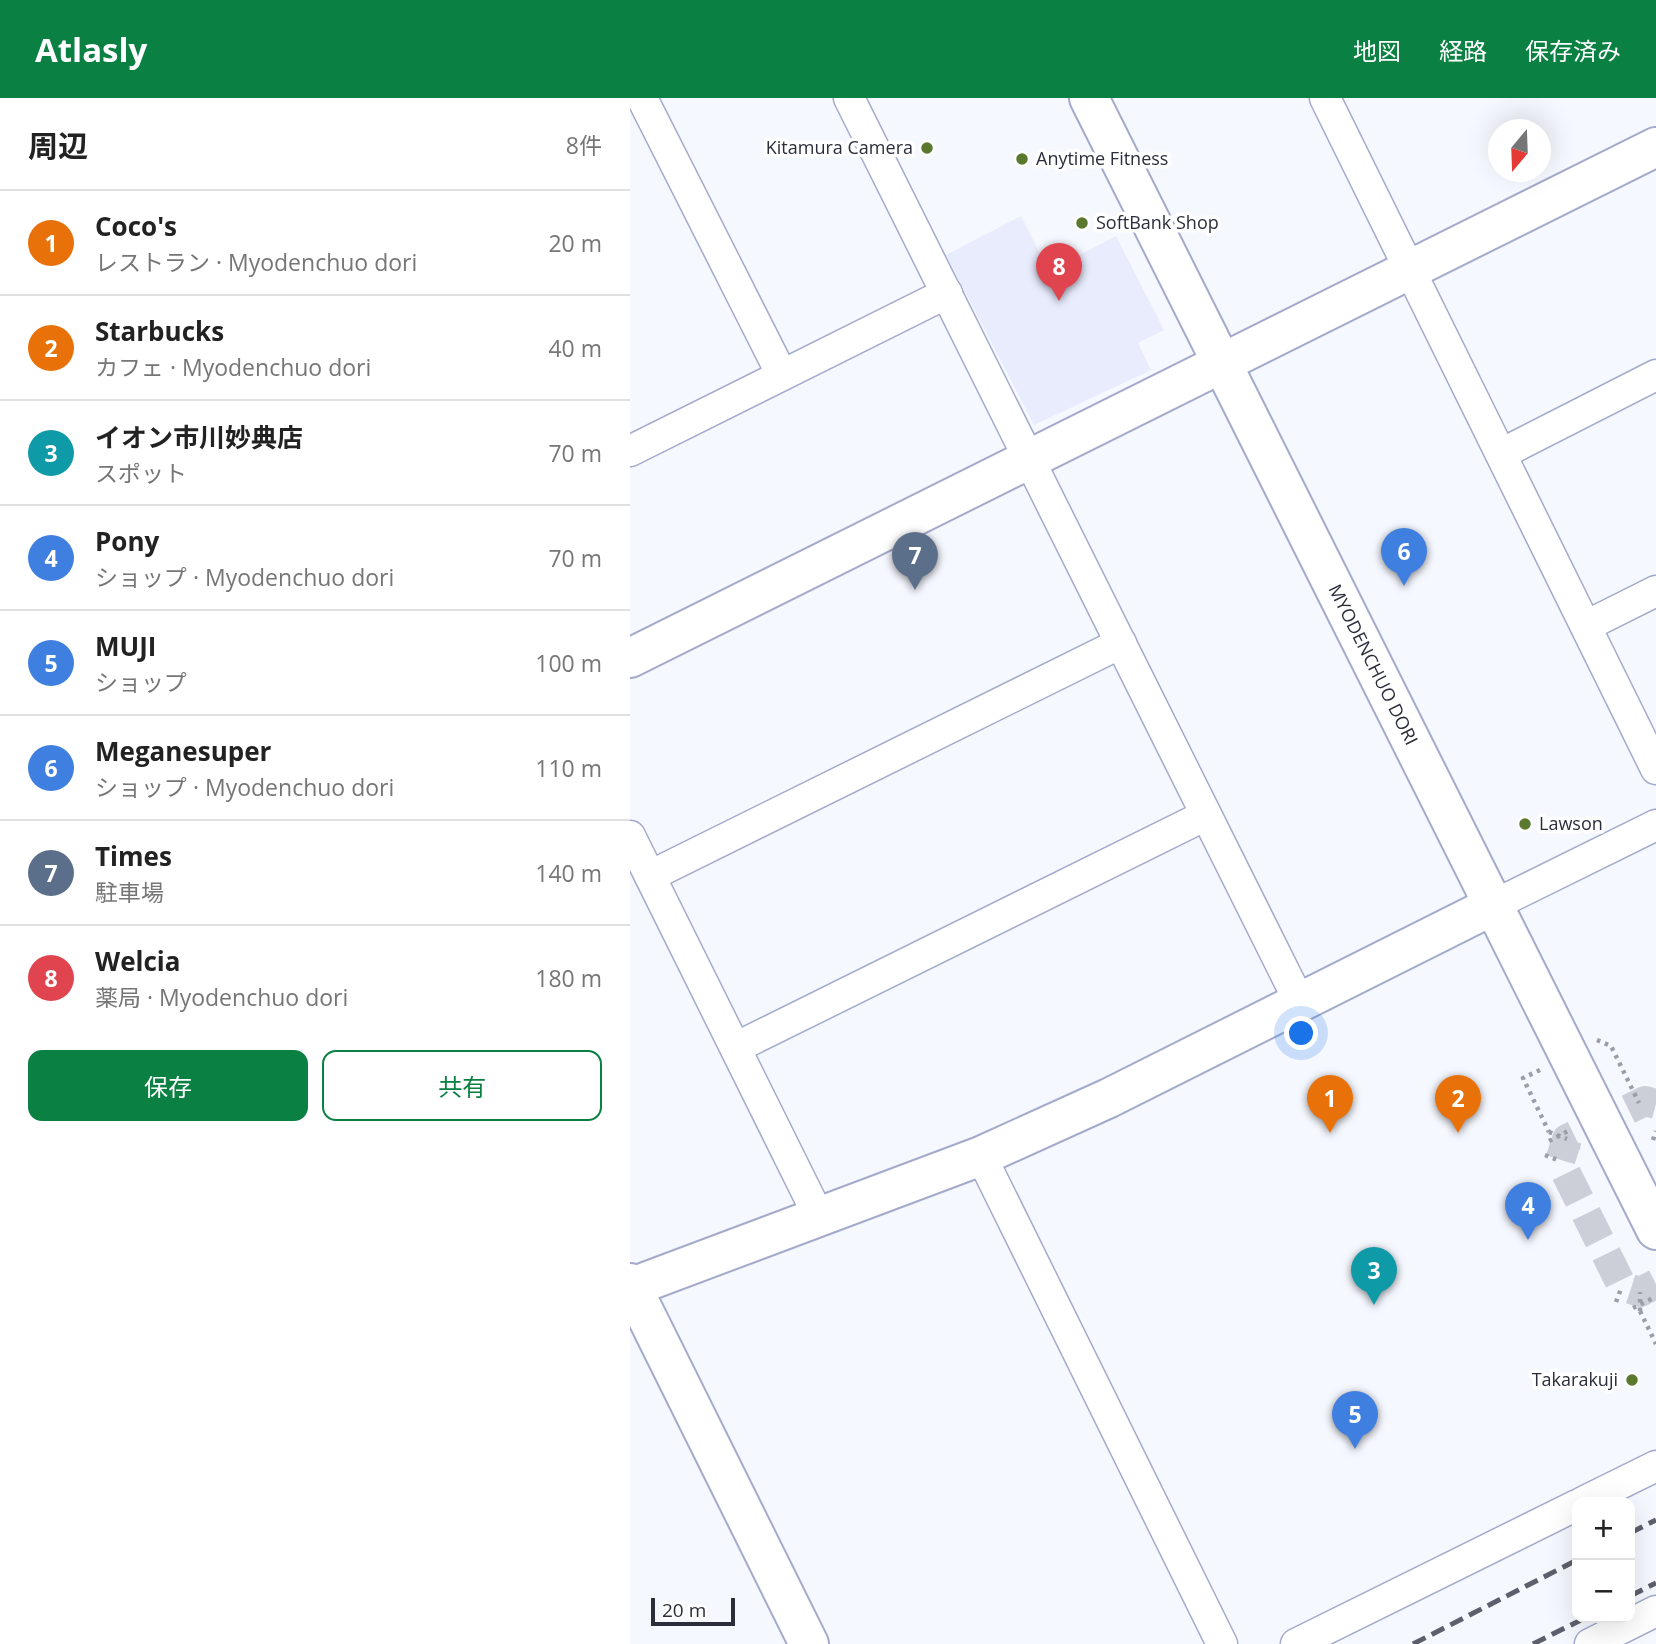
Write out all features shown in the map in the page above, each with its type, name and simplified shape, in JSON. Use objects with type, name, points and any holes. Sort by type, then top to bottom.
[{"type":"street","points":[[642,98],[782,375]]},
{"type":"street","points":[[849,98],[1299,1001]]},
{"type":"street","name":"MYODENCHUO DORI","points":[[1089,98],[1494,905],[1651,1208]]},
{"type":"street","points":[[1325,98],[1656,769]]},
{"type":"street","points":[[630,658],[1656,147]]},
{"type":"street","points":[[630,451],[947,293]]},
{"type":"street","points":[[1501,454],[1656,375]]},
{"type":"street","points":[[1586,626],[1656,591]]},
{"type":"street","points":[[650,876],[1121,643]]},
{"type":"street","points":[[737,1047],[1206,815]]},
{"type":"street","points":[[809,1644],[631,1286],[820,1219],[981,1156],[1109,1098],[1656,825]]},
{"type":"street","points":[[630,836],[820,1219]]},
{"type":"street","points":[[981,1156],[1222,1644]]},
{"type":"street","points":[[1593,1497],[1656,1466]]},
{"type":"street","points":[[1296,1644],[1572,1507]]},
{"type":"street","points":[[1590,1644],[1620,1637],[1656,1611]]},
{"type":"path","points":[[1611,1046],[1640,1103]]},
{"type":"path","points":[[1541,1069],[1523,1078],[1549,1132],[1567,1139]]},
{"type":"path","points":[[1549,1141],[1571,1130]]},
{"type":"path","points":[[1653,1140],[1656,1131]]},
{"type":"path","points":[[1545,1156],[1560,1161]]},
{"type":"path","points":[[1616,1302],[1622,1286]]},
{"type":"path","points":[[1640,1292],[1640,1311],[1656,1344]]},
{"type":"path","points":[[1633,1308],[1655,1297]]},
{"type":"shaded area","points":[[1021,216],[1049,271],[1116,236],[1164,330],[1138,343],[1151,370],[1034,425],[946,255]]},
{"type":"tunnel","points":[[1656,1104],[1645,1101],[1567,1139],[1560,1161],[1622,1286],[1640,1292],[1656,1284]]},
{"type":"railway","points":[[1635,1530],[1656,1520]]},
{"type":"railway","points":[[1413,1644],[1572,1563]]},
{"type":"railway","points":[[1635,1594],[1656,1583]]},
{"type":"railway","points":[[1533,1644],[1575,1623]]},
{"type":"place","name":"Kitamura Camera","points":[[927,148]]},
{"type":"place","name":"Anytime Fitness","points":[[1022,159]]},
{"type":"place","name":"SoftBank Shop","points":[[1082,223]]},
{"type":"place","name":"Welcia","points":[[1059,301]]},
{"type":"place","name":"Meganesuper","points":[[1404,586]]},
{"type":"place","name":"Times","points":[[915,590]]},
{"type":"place","name":"Lawson","points":[[1525,824]]},
{"type":"place","name":"Coco's","points":[[1330,1133]]},
{"type":"place","name":"Starbucks","points":[[1458,1133]]},
{"type":"place","name":"Pony","points":[[1528,1240]]},
{"type":"place","name":"イオン市川妙典店","points":[[1374,1305]]},
{"type":"place","name":"Takarakuji","points":[[1632,1380]]},
{"type":"place","name":"MUJI","points":[[1355,1449]]}]
